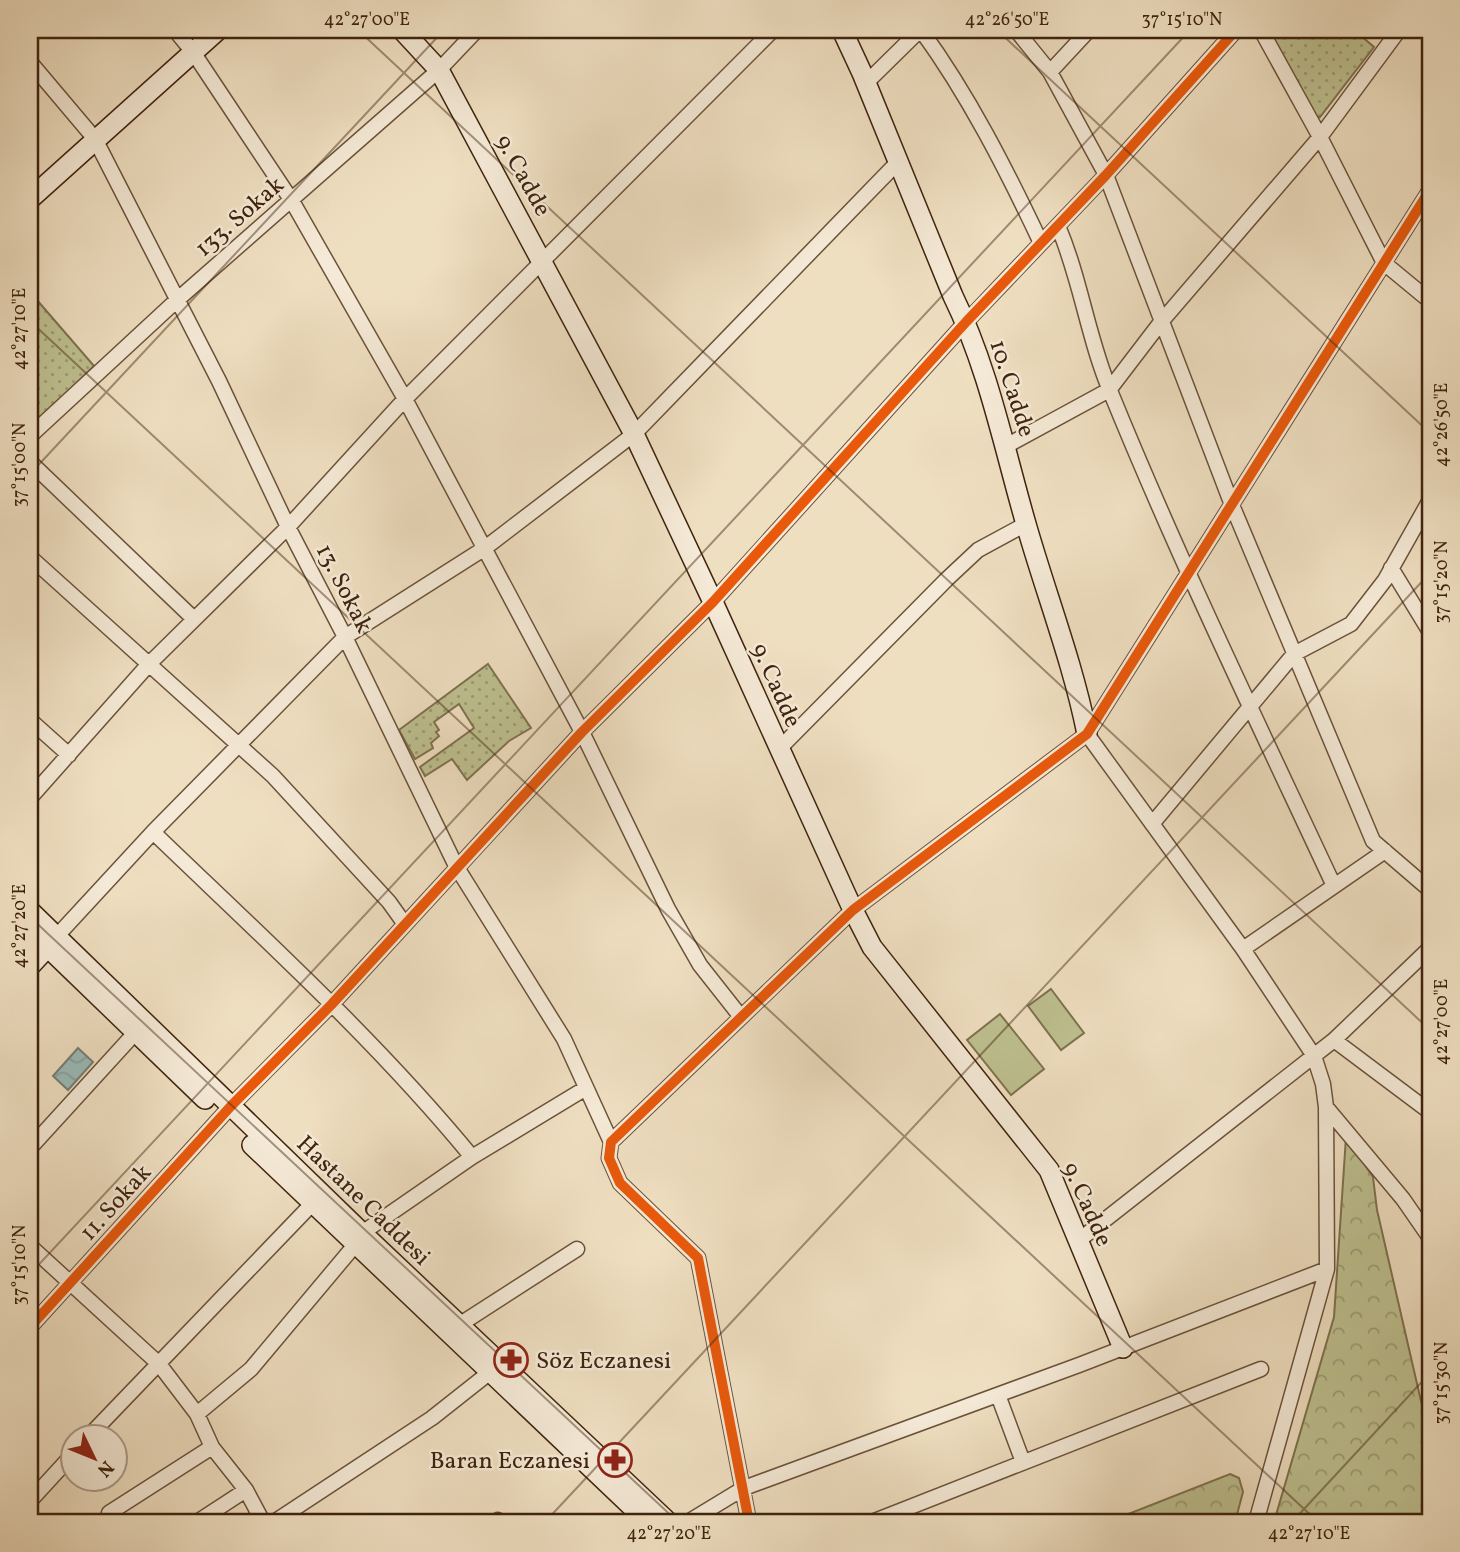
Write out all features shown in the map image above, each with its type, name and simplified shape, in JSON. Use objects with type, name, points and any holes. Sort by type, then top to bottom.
[{"type":"street","points":[[175,30],[193,52],[292,201],[405,399],[485,548],[582,732],[668,909],[700,965],[741,1017]]},
{"type":"street","points":[[30,199],[218,30]]},
{"type":"street","name":"9. Cadde","points":[[402,30],[439,70],[634,434],[872,947],[1049,1170],[1123,1348]]},
{"type":"street","name":"133. Sokak","points":[[30,436],[177,300],[439,70],[477,30]]},
{"type":"street","points":[[30,798],[149,664],[288,527],[405,399],[773,30]]},
{"type":"street","name":"10. Cadde","points":[[842,30],[966,322],[1006,446],[1026,524],[1080,700],[1087,734]]},
{"type":"street","points":[[866,83],[920,30],[984,129],[1041,243]]},
{"type":"street","points":[[1016,30],[1050,72],[1106,175],[1232,505],[1373,841],[1430,890]]},
{"type":"street","points":[[1050,72],[1088,30]]},
{"type":"street","name":"11. Sokak","points":[[30,1326],[582,732],[713,602],[966,322],[1106,175],[1236,30]]},
{"type":"street","points":[[1261,30],[1320,137],[1384,263],[1430,301]]},
{"type":"street","points":[[1006,446],[1109,390],[1161,322],[1320,137],[1399,30]]},
{"type":"street","name":"13. Sokak","points":[[30,62],[95,139],[219,381],[288,527],[456,866],[564,1039],[611,1142],[609,1158],[620,1183],[698,1258],[749,1522]]},
{"type":"street","points":[[30,966],[153,832],[345,638],[485,548],[634,434],[897,163]]},
{"type":"street","points":[[611,1142],[853,909],[1087,734],[1430,190]]},
{"type":"street","points":[[1058,226],[1070,255],[1109,390],[1189,573],[1334,886]]},
{"type":"street","points":[[30,462],[194,619]]},
{"type":"street","points":[[1152,824],[1294,654],[1351,624],[1391,568],[1430,500]]},
{"type":"street","points":[[779,749],[954,571],[978,550],[1026,524]]},
{"type":"street","points":[[30,557],[274,776],[389,902],[404,923]]},
{"type":"street","points":[[1391,568],[1430,632]]},
{"type":"street","points":[[30,720],[69,755]]},
{"type":"street","points":[[1087,734],[1243,948],[1314,1056],[1323,1084],[1326,1107],[1327,1269],[1256,1522]]},
{"type":"street","points":[[153,832],[331,1004],[434,1111],[472,1157]]},
{"type":"street","points":[[1243,948],[1385,851]]},
{"type":"street","name":"Hastane Caddesi","points":[[30,911],[52,942],[135,1033],[227,1111],[312,1204],[460,1325],[668,1522]]},
{"type":"street","name":"Hastane Caddesi","points":[[30,930],[52,942],[358,1239],[489,1373],[648,1522]]},
{"type":"street","points":[[1078,1241],[1334,1040],[1430,948]]},
{"type":"street","points":[[30,1148],[135,1033]]},
{"type":"street","points":[[1334,1040],[1430,1112]]},
{"type":"street","points":[[197,1414],[251,1368],[358,1239],[472,1157],[586,1088]]},
{"type":"street","points":[[1326,1107],[1403,1199],[1430,1238]]},
{"type":"street","points":[[103,1422],[312,1204]]},
{"type":"street","points":[[30,1246],[159,1364],[197,1414],[212,1447],[246,1490],[263,1522]]},
{"type":"street","points":[[460,1325],[578,1249]]},
{"type":"street","points":[[688,1522],[744,1488],[998,1395],[1327,1269]]},
{"type":"street","points":[[872,1522],[1261,1369]]},
{"type":"street","points":[[274,1522],[432,1418],[489,1373]]},
{"type":"street","points":[[998,1395],[1023,1462]]},
{"type":"street","points":[[109,1513],[212,1447]]},
{"type":"street","points":[[30,1500],[60,1468]]},
{"type":"street","points":[[197,1522],[246,1490]]},
{"type":"green space","points":[[1269,30],[1307,30],[1314,36],[1320,30],[1354,30],[1374,47],[1320,117],[1315,118]]},
{"type":"green space","points":[[30,292],[94,366],[30,429]]},
{"type":"green space","points":[[488,664],[531,728],[509,741],[467,780],[452,759],[425,776],[420,767],[474,728],[459,704],[434,722],[439,736],[431,743],[433,748],[415,759],[399,730]]},
{"type":"green space","points":[[1051,989],[1084,1033],[1061,1050],[1028,1006]]},
{"type":"green space","points":[[1000,1014],[1044,1069],[1011,1095],[967,1040]]},
{"type":"green space","points":[[1346,1137],[1373,1177],[1377,1210],[1430,1440],[1430,1522],[1274,1522],[1334,1317]]},
{"type":"green space","points":[[1230,1474],[1239,1478],[1243,1492],[1235,1522],[1108,1522]]},
{"type":"water","points":[[78,1048],[93,1062],[68,1090],[53,1076]]},
{"type":"cycle path","points":[[30,1327],[231,1106],[331,1005],[582,732],[713,602],[966,322],[1106,175],[1236,30]]},
{"type":"cycle path","points":[[749,1522],[698,1258],[620,1183],[609,1158],[611,1142],[853,910],[1087,734],[1430,190]]},
{"type":"place","name":"Söz Eczanesi","points":[[511,1360]]},
{"type":"place","name":"Baran Eczanesi","points":[[615,1460]]}]
